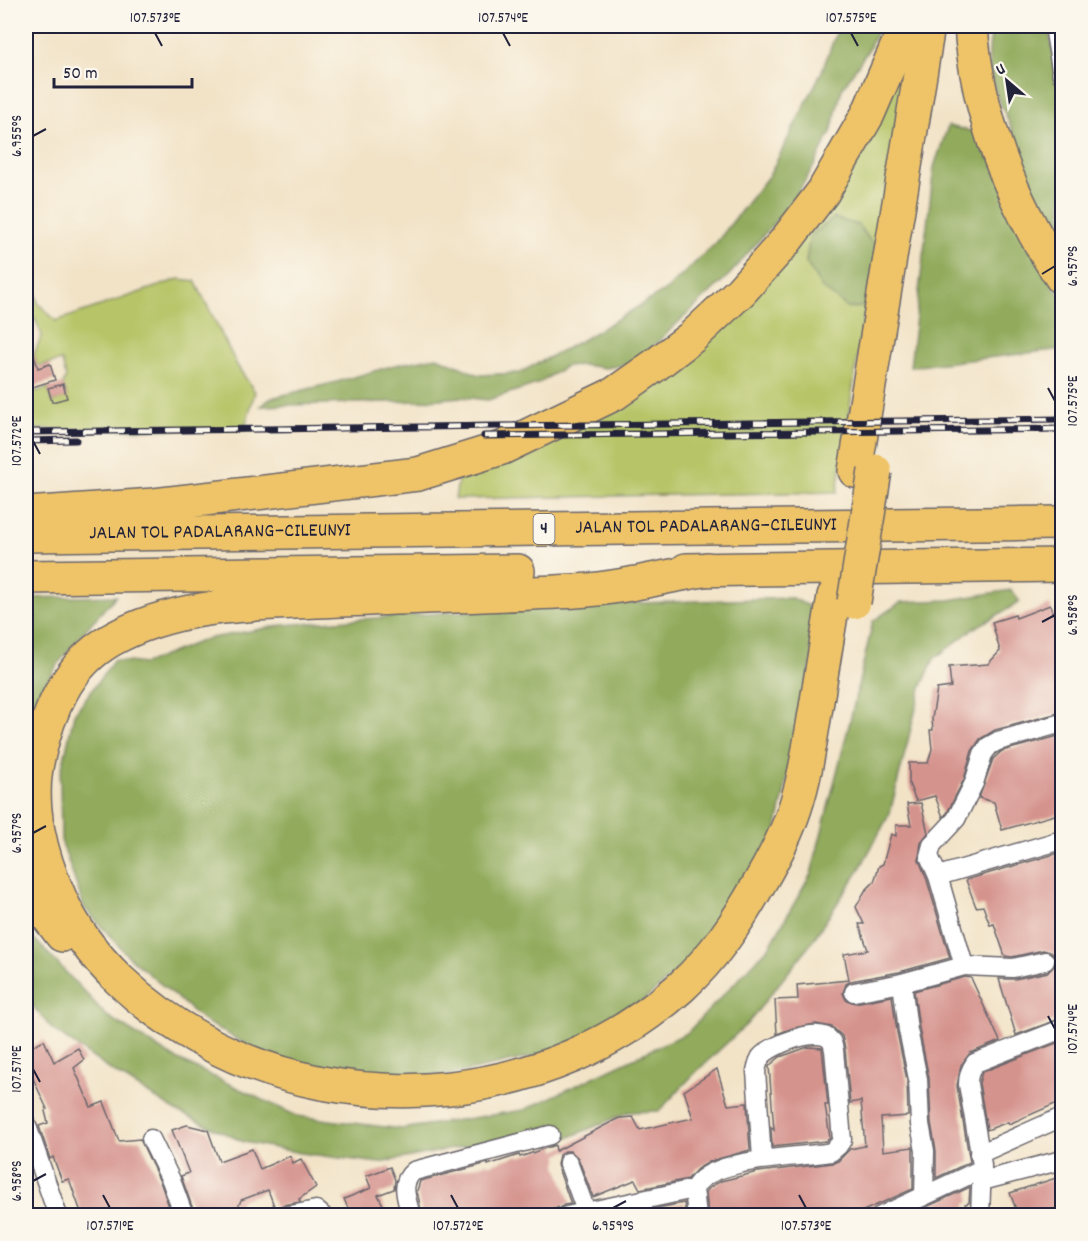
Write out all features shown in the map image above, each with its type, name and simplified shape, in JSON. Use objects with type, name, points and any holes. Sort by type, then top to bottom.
[{"type":"highway","points":[[26,514],[154,505],[418,474],[502,448],[614,393],[692,337],[741,291],[784,243],[823,192],[868,114],[906,26]]},
{"type":"highway","points":[[865,471],[928,26]]},
{"type":"highway","points":[[707,569],[583,590],[257,604],[176,614],[109,641],[84,660],[60,692],[47,721],[34,772],[34,794],[49,874],[69,919],[102,961],[121,980],[174,1024],[228,1054],[292,1076],[339,1086],[377,1090],[413,1091],[459,1088],[521,1074],[579,1054],[635,1022],[678,990],[705,963],[734,927],[772,861],[794,810],[807,760],[844,599],[941,26]]},
{"type":"highway","points":[[971,26],[978,82],[992,135],[1022,209],[1062,278]]},
{"type":"highway","name":"JALAN TOL PADALARANG–CILEUNYI","points":[[26,535],[1062,524]]},
{"type":"highway","name":"JALAN TOL PADALARANG–CILEUNYI","points":[[26,577],[1062,565]]},
{"type":"highway","points":[[26,888],[67,942],[104,982],[150,1023],[192,1050],[242,1073],[313,1093],[397,1103],[442,1101],[518,1088],[575,1068],[627,1042],[692,993],[753,919],[786,861],[812,799],[834,709],[844,599]]},
{"type":"street","points":[[1054,26],[1062,75]]},
{"type":"street","points":[[964,966],[938,876],[929,856],[932,845],[956,819],[974,783],[983,753],[989,746],[998,741],[1062,723]]},
{"type":"street","points":[[938,876],[1062,840]]},
{"type":"street","points":[[854,992],[902,983],[964,966],[1013,968],[1046,961]]},
{"type":"street","points":[[902,983],[908,1030],[918,1079],[920,1124],[925,1151],[924,1195]]},
{"type":"street","points":[[980,1215],[981,1168],[968,1084],[971,1068],[975,1063],[1062,1029]]},
{"type":"street","points":[[697,1215],[694,1189],[702,1176],[762,1159],[831,1152],[838,1146],[842,1140],[834,1050],[831,1040],[825,1036],[808,1036],[783,1042],[761,1057],[756,1071],[762,1159]]},
{"type":"street","points":[[881,1215],[981,1168],[1062,1117]]},
{"type":"street","points":[[26,1123],[58,1215]]},
{"type":"street","points":[[411,1215],[404,1185],[408,1176],[414,1171],[550,1135]]},
{"type":"street","points":[[151,1139],[171,1180],[184,1215]]},
{"type":"street","points":[[981,1168],[1062,1160]]},
{"type":"street","points":[[568,1162],[586,1211]]},
{"type":"street","points":[[567,1215],[694,1189]]},
{"type":"street","points":[[286,1215],[316,1210],[323,1215]]},
{"type":"green space","points":[[839,26],[880,26],[868,50],[842,89],[831,132],[814,166],[792,202],[730,274],[635,363],[606,368],[583,365],[566,366],[537,384],[488,400],[461,397],[418,401],[261,406],[271,398],[395,365],[437,357],[479,375],[519,373],[586,338],[666,290],[716,243],[770,174],[821,73]]},
{"type":"green space","points":[[996,26],[1048,26],[1062,103],[1062,250],[1040,210],[1014,135],[993,84],[989,54]]},
{"type":"green space","points":[[897,70],[908,70],[879,251],[834,218],[810,236],[806,262],[848,308],[865,307],[837,492],[455,499],[459,476],[740,307]]},
{"type":"green space","points":[[948,126],[986,134],[1054,288],[1062,298],[1062,349],[910,367],[934,167]]},
{"type":"green space","points":[[834,218],[858,225],[879,251],[865,307],[848,308],[821,287],[806,262],[810,236]]},
{"type":"green space","points":[[26,271],[32,278],[38,303],[56,321],[179,279],[195,281],[238,367],[255,392],[244,430],[27,429],[26,394],[48,388],[52,402],[67,397],[63,384],[66,377],[62,361],[37,366],[34,354],[42,335],[35,319],[26,324]]},
{"type":"green space","points":[[1011,590],[1020,602],[973,629],[934,659],[921,688],[890,813],[858,872],[809,946],[748,1023],[659,1111],[629,1112],[570,1137],[478,1144],[379,1163],[301,1153],[244,1142],[178,1112],[109,1069],[52,1029],[26,998],[26,930],[107,1016],[174,1058],[297,1116],[401,1129],[524,1110],[687,1033],[769,947],[811,874],[873,621],[901,602],[949,600]]},
{"type":"green space","points":[[116,596],[62,658],[32,711],[26,731],[26,598]]},
{"type":"green space","points":[[792,598],[819,611],[817,637],[774,841],[692,959],[631,1011],[554,1052],[450,1075],[355,1078],[271,1058],[204,1021],[128,956],[84,907],[61,840],[60,777],[74,714],[114,660],[144,664],[206,639],[283,625],[522,607]]},
{"type":"building","points":[[26,339],[29,339],[38,368],[50,364],[55,380],[26,389]]},
{"type":"building","points":[[63,384],[67,398],[52,402],[48,388]]},
{"type":"building","points":[[1050,605],[1053,614],[1062,613],[1062,712],[995,730],[980,739],[972,751],[964,779],[943,817],[935,796],[916,801],[909,784],[909,763],[928,763],[932,749],[930,730],[933,730],[932,719],[937,689],[951,687],[949,667],[988,664],[1000,651],[992,622],[1015,615],[1016,618]]},
{"type":"building","points":[[1062,735],[1062,813],[1002,830],[994,802],[979,798],[993,759],[1002,751]]},
{"type":"building","points":[[921,803],[928,833],[921,842],[919,860],[950,958],[899,972],[851,981],[846,984],[843,993],[846,1000],[855,1003],[892,996],[907,1080],[908,1116],[881,1118],[883,1151],[913,1147],[913,1189],[854,1215],[708,1215],[706,1192],[721,1181],[758,1172],[833,1163],[850,1149],[865,1146],[861,1101],[850,1103],[842,1036],[832,1027],[816,1024],[793,1028],[777,1034],[775,1000],[798,999],[797,985],[849,980],[844,954],[868,950],[859,924],[864,924],[856,907],[865,891],[874,882],[879,866],[883,864],[891,834],[896,836],[896,825],[911,825],[907,804]]},
{"type":"building","points":[[1062,852],[1062,993],[1058,994],[1062,1006],[1062,1018],[1016,1035],[999,979],[1015,979],[1048,972],[1055,965],[1056,958],[1053,953],[1043,950],[1012,957],[1005,956],[994,924],[990,925],[983,906],[976,907],[966,880]]},
{"type":"building","points":[[965,977],[971,978],[1000,1041],[970,1053],[961,1065],[957,1086],[970,1162],[936,1178],[936,1151],[931,1123],[929,1078],[914,991]]},
{"type":"building","points":[[44,1040],[54,1062],[78,1048],[84,1060],[74,1068],[91,1107],[104,1102],[119,1141],[140,1139],[161,1184],[172,1215],[82,1215],[69,1179],[62,1181],[53,1157],[50,1159],[39,1126],[48,1123],[45,1111],[47,1109],[26,1063],[26,1049]]},
{"type":"building","points":[[1062,1041],[1062,1101],[1009,1124],[1008,1122],[987,1130],[979,1083],[982,1072]]},
{"type":"building","points":[[808,1047],[822,1048],[828,1105],[825,1105],[830,1138],[826,1141],[772,1147],[771,1127],[774,1130],[769,1066],[780,1057]]},
{"type":"building","points":[[717,1069],[728,1105],[747,1103],[750,1150],[711,1161],[697,1169],[688,1179],[640,1189],[635,1180],[593,1197],[578,1158],[570,1151],[565,1151],[559,1155],[557,1165],[571,1204],[564,1205],[558,1210],[558,1207],[529,1215],[422,1215],[417,1191],[420,1181],[519,1155],[520,1157],[555,1145],[556,1151],[619,1118],[633,1117],[640,1130],[693,1118],[684,1091]]},
{"type":"building","points":[[187,1125],[208,1130],[219,1161],[252,1149],[260,1169],[290,1156],[293,1163],[301,1159],[316,1187],[299,1199],[300,1202],[283,1205],[276,1211],[268,1190],[241,1200],[235,1215],[195,1215],[181,1176],[189,1173],[172,1130]]},
{"type":"building","points":[[390,1167],[395,1180],[394,1189],[378,1195],[388,1215],[351,1215],[344,1199],[371,1188],[366,1176]]},
{"type":"building","points":[[1062,1176],[1062,1207],[1034,1215],[1018,1215],[1010,1193]]},
{"type":"building","points":[[970,1187],[969,1203],[965,1204],[969,1215],[909,1215]]},
{"type":"building","points":[[684,1203],[686,1215],[656,1215],[652,1209]]},
{"type":"railway","points":[[26,432],[1062,419]]},
{"type":"railway","points":[[484,436],[1062,429]]},
{"type":"railway","points":[[26,441],[76,440]]}]
